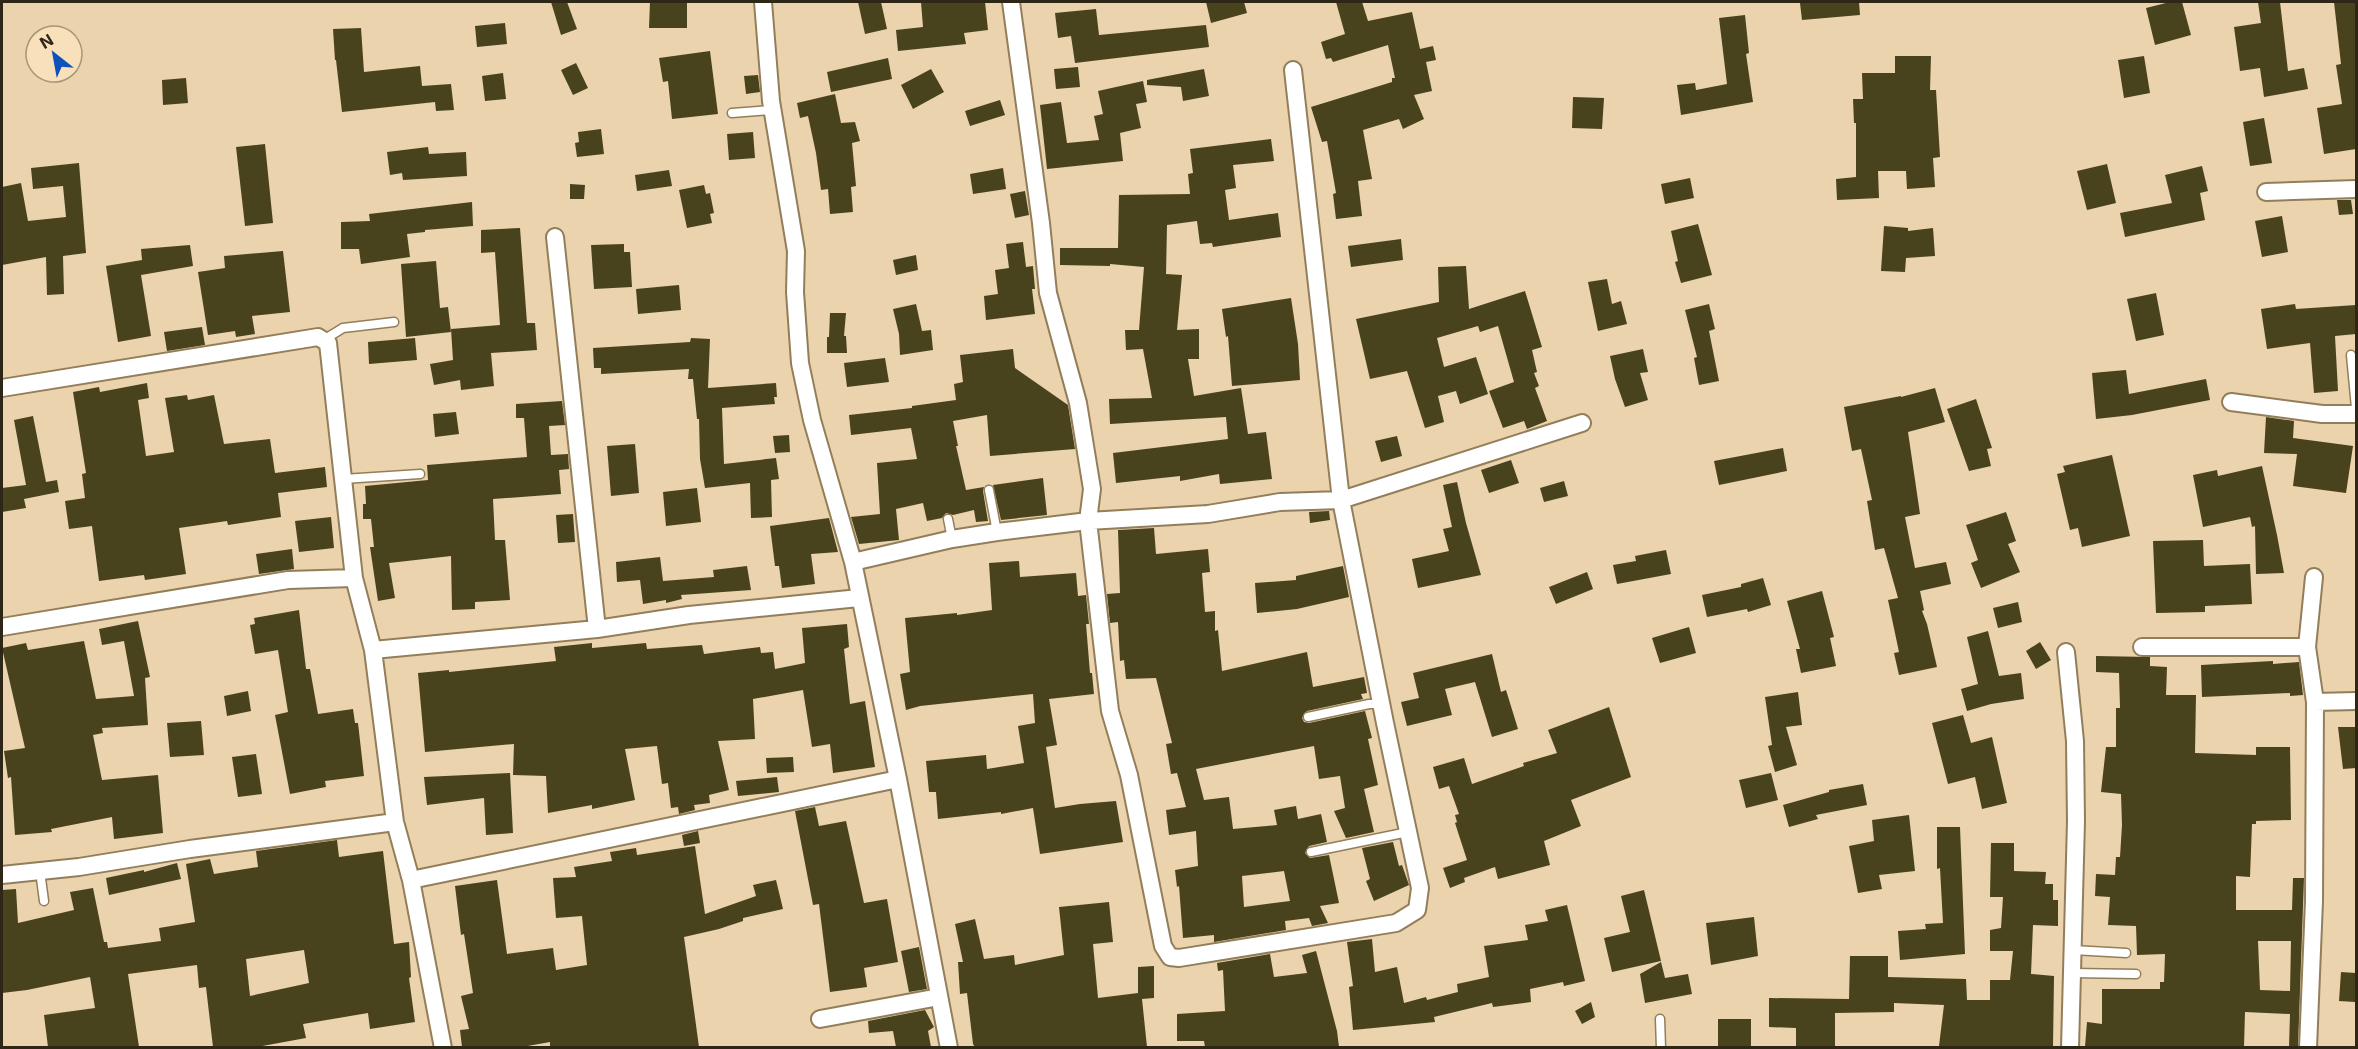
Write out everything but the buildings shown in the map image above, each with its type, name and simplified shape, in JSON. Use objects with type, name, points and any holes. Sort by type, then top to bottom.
[{"type":"street","points":[[764,2],[772,111],[796,251],[795,292],[800,363],[812,420],[853,562],[898,779],[949,1047]]},
{"type":"street","points":[[1011,2],[1041,223],[1048,293],[1078,402],[1092,489],[1088,521],[1110,711],[1129,775],[1163,946],[1170,957],[1179,958],[1396,923],[1417,910],[1420,888],[1341,500],[1293,70]]},
{"type":"street","points":[[2266,192],[2356,189]]},
{"type":"street","points":[[555,237],[597,629]]},
{"type":"street","points":[[2,388],[318,337],[325,339],[354,578],[373,650],[395,822],[411,880],[443,1047]]},
{"type":"street","points":[[2231,402],[2322,414],[2356,414]]},
{"type":"street","points":[[853,562],[952,539],[997,532],[1088,521],[1208,514],[1280,502],[1341,500],[1582,423]]},
{"type":"street","points":[[2308,1047],[2314,901],[2315,702],[2307,647],[2314,577]]},
{"type":"street","points":[[2,627],[288,580],[354,578]]},
{"type":"street","points":[[373,650],[597,629],[689,615],[859,598]]},
{"type":"street","points":[[2142,647],[2307,647]]},
{"type":"street","points":[[2066,652],[2075,741],[2076,821],[2070,1047]]},
{"type":"street","points":[[2315,702],[2356,701]]},
{"type":"street","points":[[411,880],[898,779]]},
{"type":"street","points":[[2,875],[395,822]]},
{"type":"street","points":[[820,1019],[939,997]]},
{"type":"lane","points":[[732,113],[772,111]]},
{"type":"lane","points":[[325,339],[343,328],[394,322]]},
{"type":"lane","points":[[2351,355],[2356,408]]},
{"type":"lane","points":[[343,478],[420,474]]},
{"type":"lane","points":[[989,490],[997,532]]},
{"type":"lane","points":[[948,519],[952,539]]},
{"type":"lane","points":[[1308,717],[1369,704],[1381,704]]},
{"type":"lane","points":[[1311,852],[1408,832]]},
{"type":"lane","points":[[40,871],[45,901]]},
{"type":"lane","points":[[2073,950],[2126,953]]},
{"type":"lane","points":[[2072,974],[2136,974]]},
{"type":"lane","points":[[1660,1019],[1661,1047]]}]
